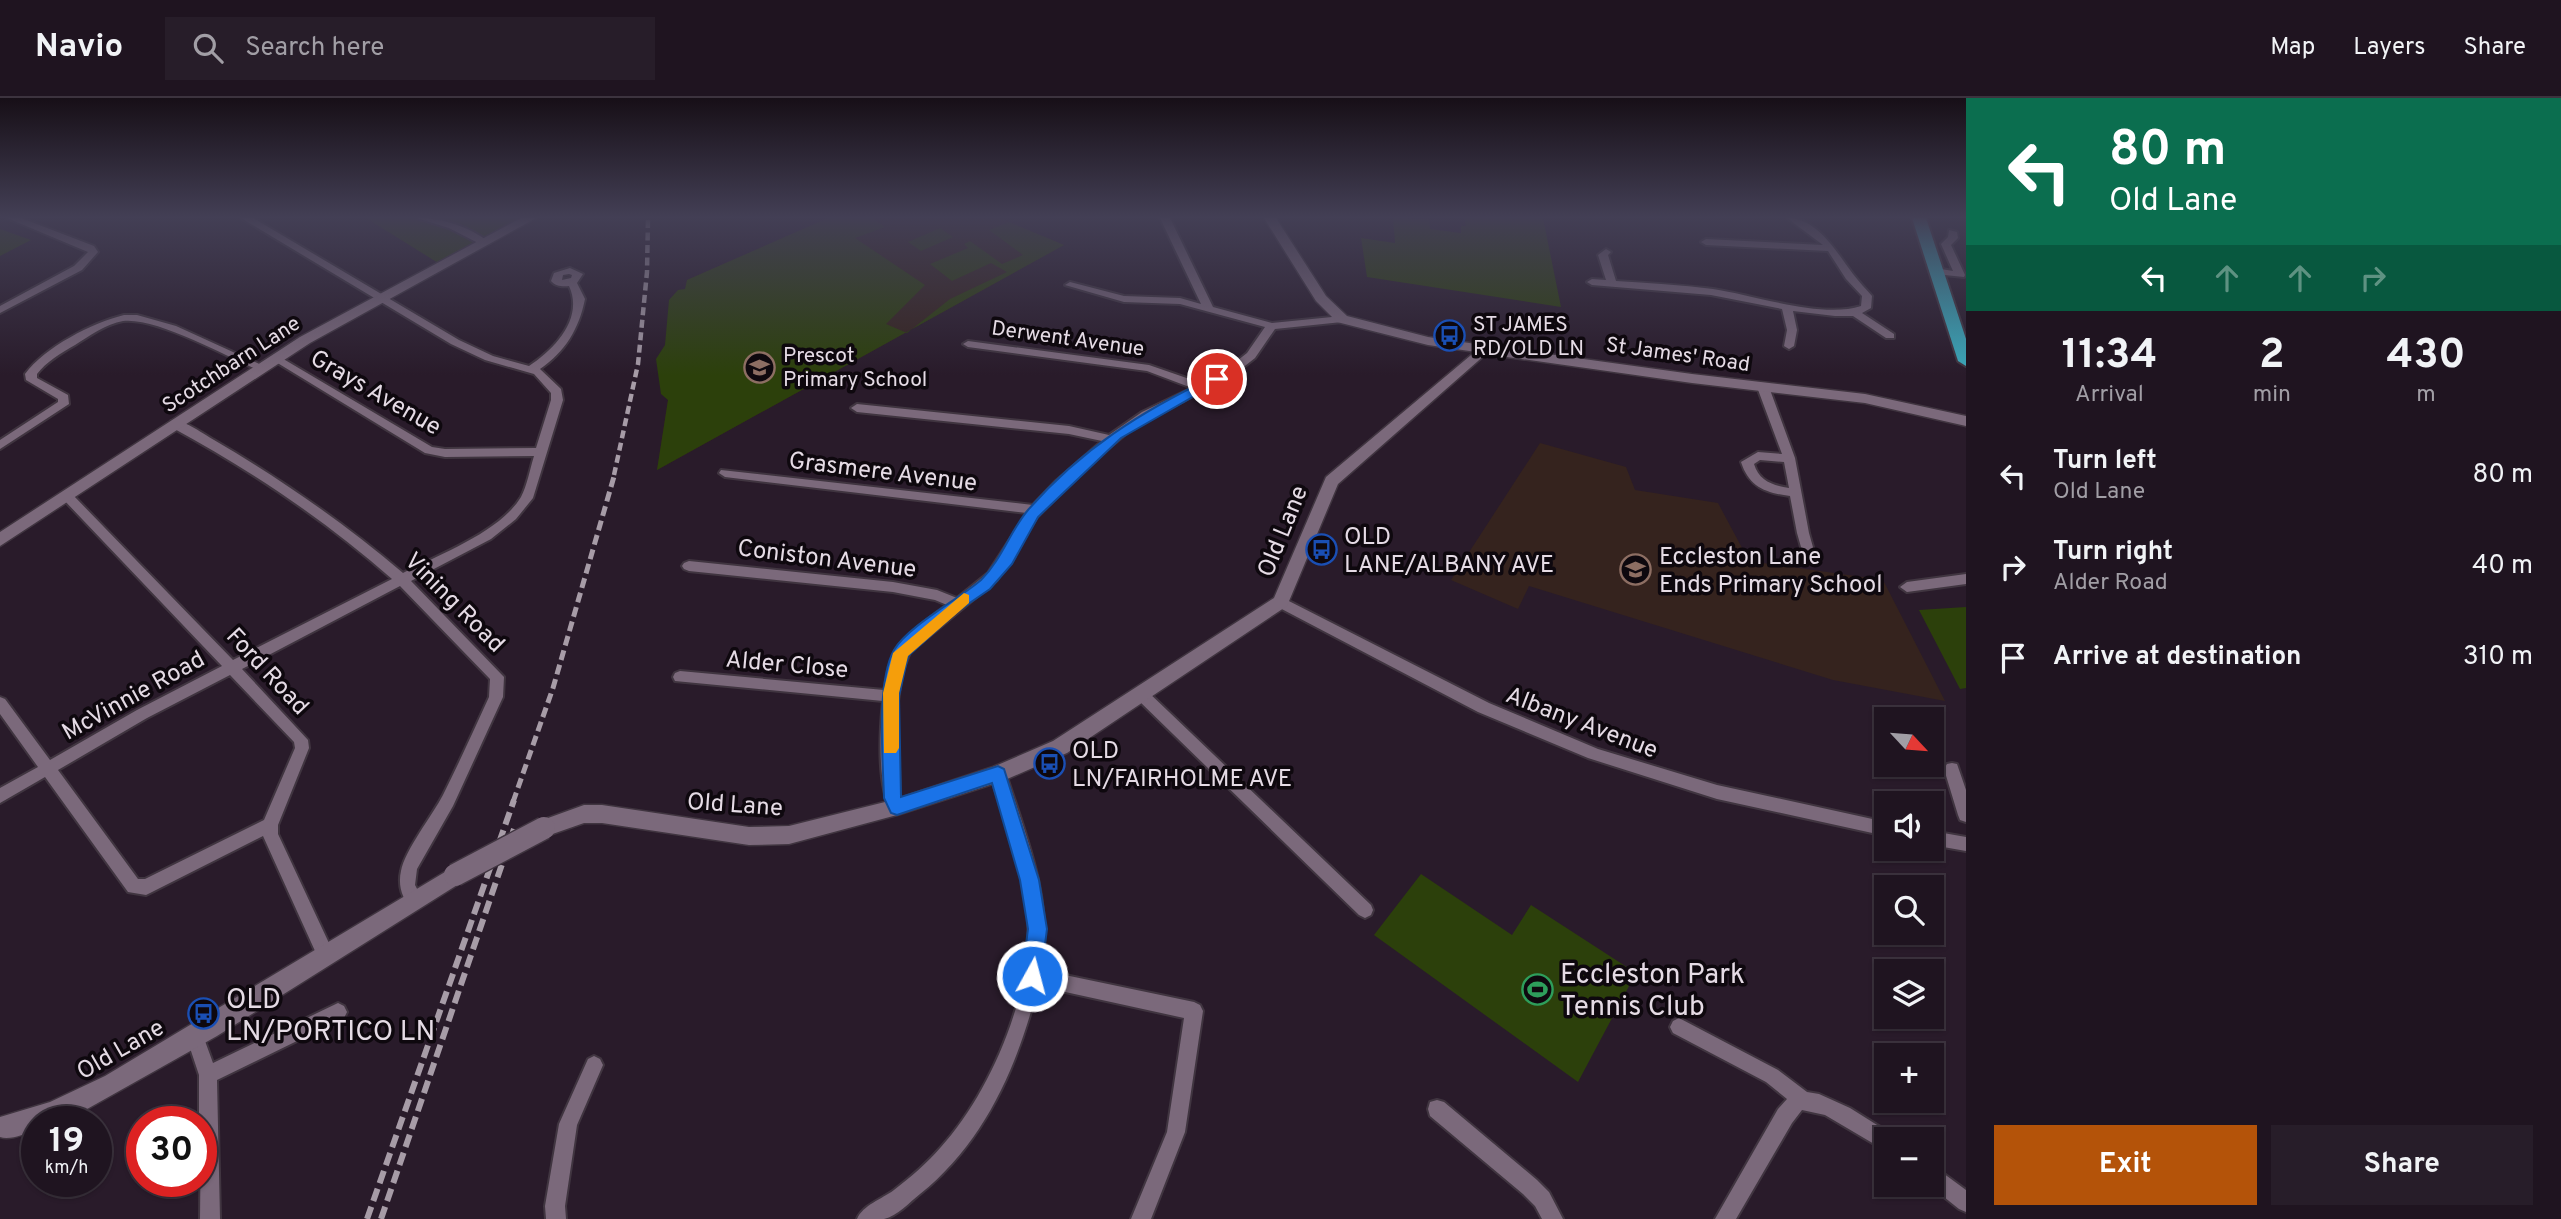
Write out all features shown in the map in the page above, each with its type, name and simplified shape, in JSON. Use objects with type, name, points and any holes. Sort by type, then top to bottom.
[{"type":"highway","points":[[1935,271],[1966,361]]},
{"type":"main road","name":"Scotchbarn Lane","points":[[0,540],[276,359],[433,270]]},
{"type":"main road","points":[[1303,270],[1321,298],[1342,318]]},
{"type":"main road","name":"St James' Road","points":[[1342,318],[1428,341],[1763,387],[1812,390],[1883,401],[1966,421]]},
{"type":"main road","name":"Old Lane","points":[[2,1129],[61,1112],[195,1036],[455,875],[544,828],[584,814],[602,814],[688,829],[750,836],[789,835],[897,807],[998,774],[1060,747],[1281,602],[1331,481],[1483,349]]},
{"type":"street","points":[[0,310],[74,270]]},
{"type":"street","points":[[337,270],[466,348],[496,361],[533,369],[556,352],[571,329],[580,299],[572,282]]},
{"type":"street","points":[[1191,270],[1209,309]]},
{"type":"street","points":[[1608,270],[1612,284]]},
{"type":"street","points":[[1846,270],[1867,296],[1866,308],[1856,313]]},
{"type":"street","points":[[1935,271],[1963,275]]},
{"type":"street","points":[[1592,282],[1714,293],[1786,306],[1856,313],[1890,336]]},
{"type":"street","points":[[1070,285],[1103,296],[1180,301],[1272,326],[1342,318]]},
{"type":"street","points":[[1776,342],[1791,349],[1792,331],[1786,306]]},
{"type":"street","points":[[0,445],[63,404],[64,398],[32,380],[31,374],[38,365],[109,322],[125,318],[148,320],[262,368]]},
{"type":"street","points":[[897,807],[892,798],[891,696],[901,653],[957,604],[985,585],[1007,560],[1036,510],[1111,439],[1166,404],[1250,358],[1263,333],[1272,326]]},
{"type":"street","name":"Derwent Avenue","points":[[968,345],[1149,368],[1201,387]]},
{"type":"street","name":"Grays Avenue","points":[[276,359],[429,450],[445,453],[541,452]]},
{"type":"street","name":"McVinnie Road","points":[[0,796],[233,666],[486,536],[503,524],[527,498],[557,400],[557,392],[533,369]]},
{"type":"street","points":[[1763,387],[1789,458],[1797,494],[1800,531],[1810,558]]},
{"type":"street","points":[[856,408],[1069,430],[1111,439]]},
{"type":"street","name":"Vining Road","points":[[175,424],[285,487],[402,579],[498,677],[496,697],[447,802],[408,868],[407,886],[415,900]]},
{"type":"street","points":[[1789,458],[1758,456],[1747,462],[1754,481],[1762,486],[1797,494]]},
{"type":"street","name":"Grasmere Avenue","points":[[725,473],[1036,510]]},
{"type":"street","name":"Ford Road","points":[[67,496],[233,666],[303,744],[270,825]]},
{"type":"street","name":"Coniston Avenue","points":[[689,566],[893,587],[937,595],[957,604]]},
{"type":"street","points":[[1907,587],[1966,579]]},
{"type":"street","name":"Albany Avenue","points":[[1281,602],[1499,715],[1592,754],[1742,799],[1874,826]]},
{"type":"street","name":"Alder Close","points":[[680,677],[891,696]]},
{"type":"street","points":[[1141,694],[1364,909]]},
{"type":"street","points":[[0,703],[138,889],[270,825],[270,834],[326,956]]},
{"type":"street","points":[[1952,769],[1966,814]]},
{"type":"street","points":[[867,1219],[944,1160],[982,1111],[1014,1047],[1032,976],[1037,929],[1029,880],[998,774]]},
{"type":"street","points":[[1944,840],[1966,844]]},
{"type":"street","points":[[1032,976],[1194,1011],[1176,1132],[1141,1219]]},
{"type":"street","points":[[208,1075],[338,1012]]},
{"type":"street","points":[[1679,1027],[1772,1076],[1803,1100],[1835,1111],[1874,1135]]},
{"type":"street","points":[[195,1036],[208,1075],[210,1219]]},
{"type":"street","points":[[556,1219],[555,1206],[568,1124],[594,1065]]},
{"type":"street","points":[[1725,1219],[1792,1105],[1803,1100]]},
{"type":"street","points":[[1437,1109],[1530,1187],[1542,1199],[1553,1219]]},
{"type":"street","points":[[1944,1185],[1966,1202]]},
{"type":"shaded area","name":"Prescot Primary School","points":[[709,270],[1018,270],[657,470],[687,280]]},
{"type":"shaded area","name":"Eccleston Lane Ends Primary School","points":[[1540,443],[1626,467],[1635,490],[1718,503],[1749,561],[1883,580],[1945,701],[1833,680],[1529,586],[1518,609],[1451,580]]},
{"type":"green space","name":"Prescot Primary School","points":[[709,270],[903,270],[925,285],[886,324],[906,332],[657,470],[668,400],[661,394],[656,359],[665,345],[669,300],[678,290],[685,289],[687,280]]},
{"type":"green space","points":[[938,270],[975,270],[952,281]]},
{"type":"green space","points":[[1004,270],[1018,270],[912,329],[950,299],[1007,272]]},
{"type":"green space","points":[[1366,270],[1554,270],[1561,307],[1367,277]]},
{"type":"green space","points":[[1966,607],[1966,688],[1960,689],[1919,610]]},
{"type":"green space","name":"Eccleston Park Tennis Club","points":[[1421,874],[1512,935],[1531,905],[1636,973],[1578,1082],[1374,935]]},
{"type":"railway","points":[[614,475],[638,364],[647,270]]},
{"type":"railway","points":[[513,802],[553,688],[615,473]]},
{"type":"railway","points":[[367,1219],[514,800]]},
{"type":"railway","points":[[381,1219],[514,829]]},
{"type":"slow traffic","points":[[890,748],[891,693],[901,653],[964,599]]},
{"type":"place","name":"ST JAMES RD/OLD LN","points":[[1450,336]]},
{"type":"place","name":"Prescot Primary School","points":[[760,367]]},
{"type":"place","name":"OLD LANE/ALBANY AVE","points":[[1321,550]]},
{"type":"place","name":"Eccleston Lane Ends Primary School","points":[[1636,570]]},
{"type":"place","name":"OLD LN/FAIRHOLME AVE","points":[[1049,764]]},
{"type":"place","name":"Eccleston Park Tennis Club","points":[[1537,989]]},
{"type":"place","name":"OLD LN/PORTICO LN","points":[[203,1014]]},
{"type":"route","points":[[1032,976],[1037,929],[1029,880],[998,774],[897,807],[892,798],[891,696],[901,653],[953,607],[985,585],[1007,560],[1032,514],[1116,435],[1166,404],[1217,379]]}]
